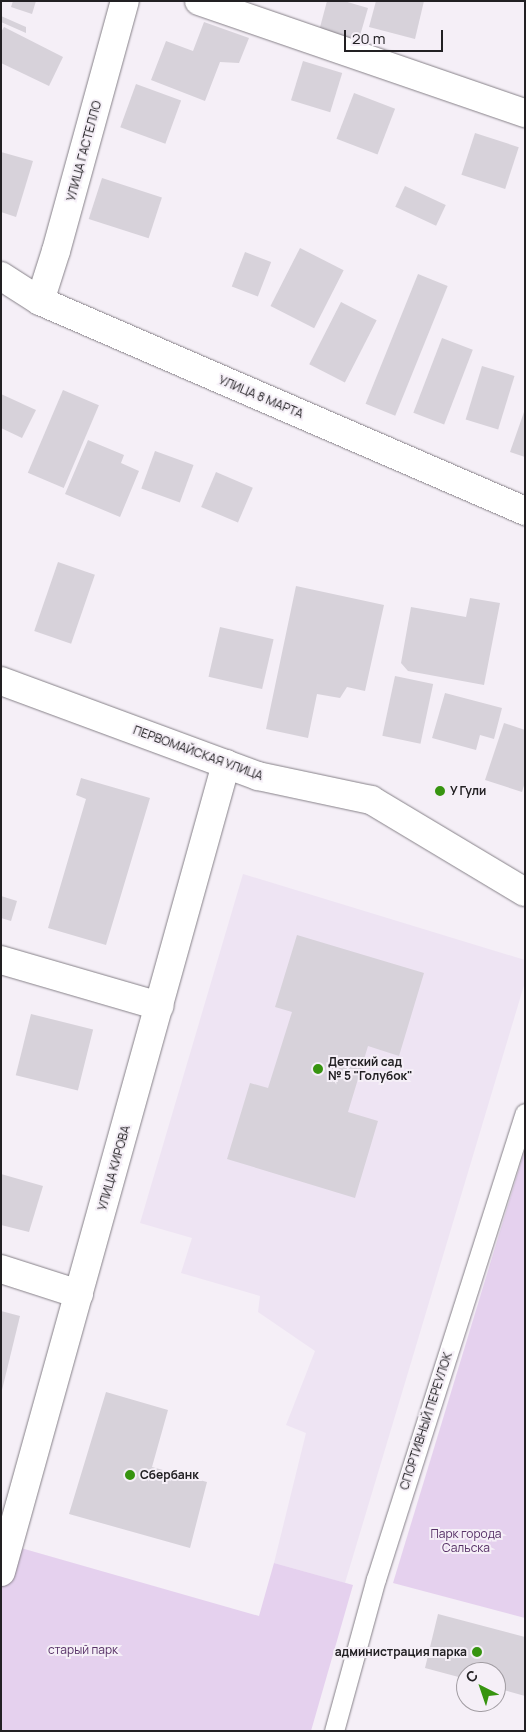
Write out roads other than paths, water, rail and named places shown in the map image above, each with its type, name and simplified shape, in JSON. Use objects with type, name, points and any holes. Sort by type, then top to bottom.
[{"type":"street","name":"УЛИЦА ГАСТЕЛЛО","points":[[40,300],[59,242],[125,1]]},
{"type":"street","points":[[199,1],[525,114]]},
{"type":"street","name":"УЛИЦА 8 МАРТА","points":[[1,276],[40,300],[525,511]]},
{"type":"street","name":"ПЕРВОМАЙСКАЯ УЛИЦА","points":[[1,681],[258,776],[371,800],[525,892]]},
{"type":"street","name":"УЛИЦА КИРОВА","points":[[1,1572],[226,764]]},
{"type":"street","points":[[1,960],[159,1006]]},
{"type":"street","points":[[1,1269],[79,1294]]},
{"type":"lane","name":"СПОРТИВНЫЙ ПЕРЕУЛОК","points":[[334,1731],[376,1579],[525,1113]]},
{"type":"place","name":"У Гули","points":[[440,791]]},
{"type":"place","name":"Детский сад № 5 \"Голубок\"","points":[[318,1069]]},
{"type":"place","name":"Сбербанк","points":[[130,1475]]},
{"type":"place","name":"администрация парка","points":[[477,1652]]},
{"type":"park label","name":"Парк города Сальска","points":[[466,1541]]},
{"type":"park label","name":"старый парк","points":[[83,1650]]}]
